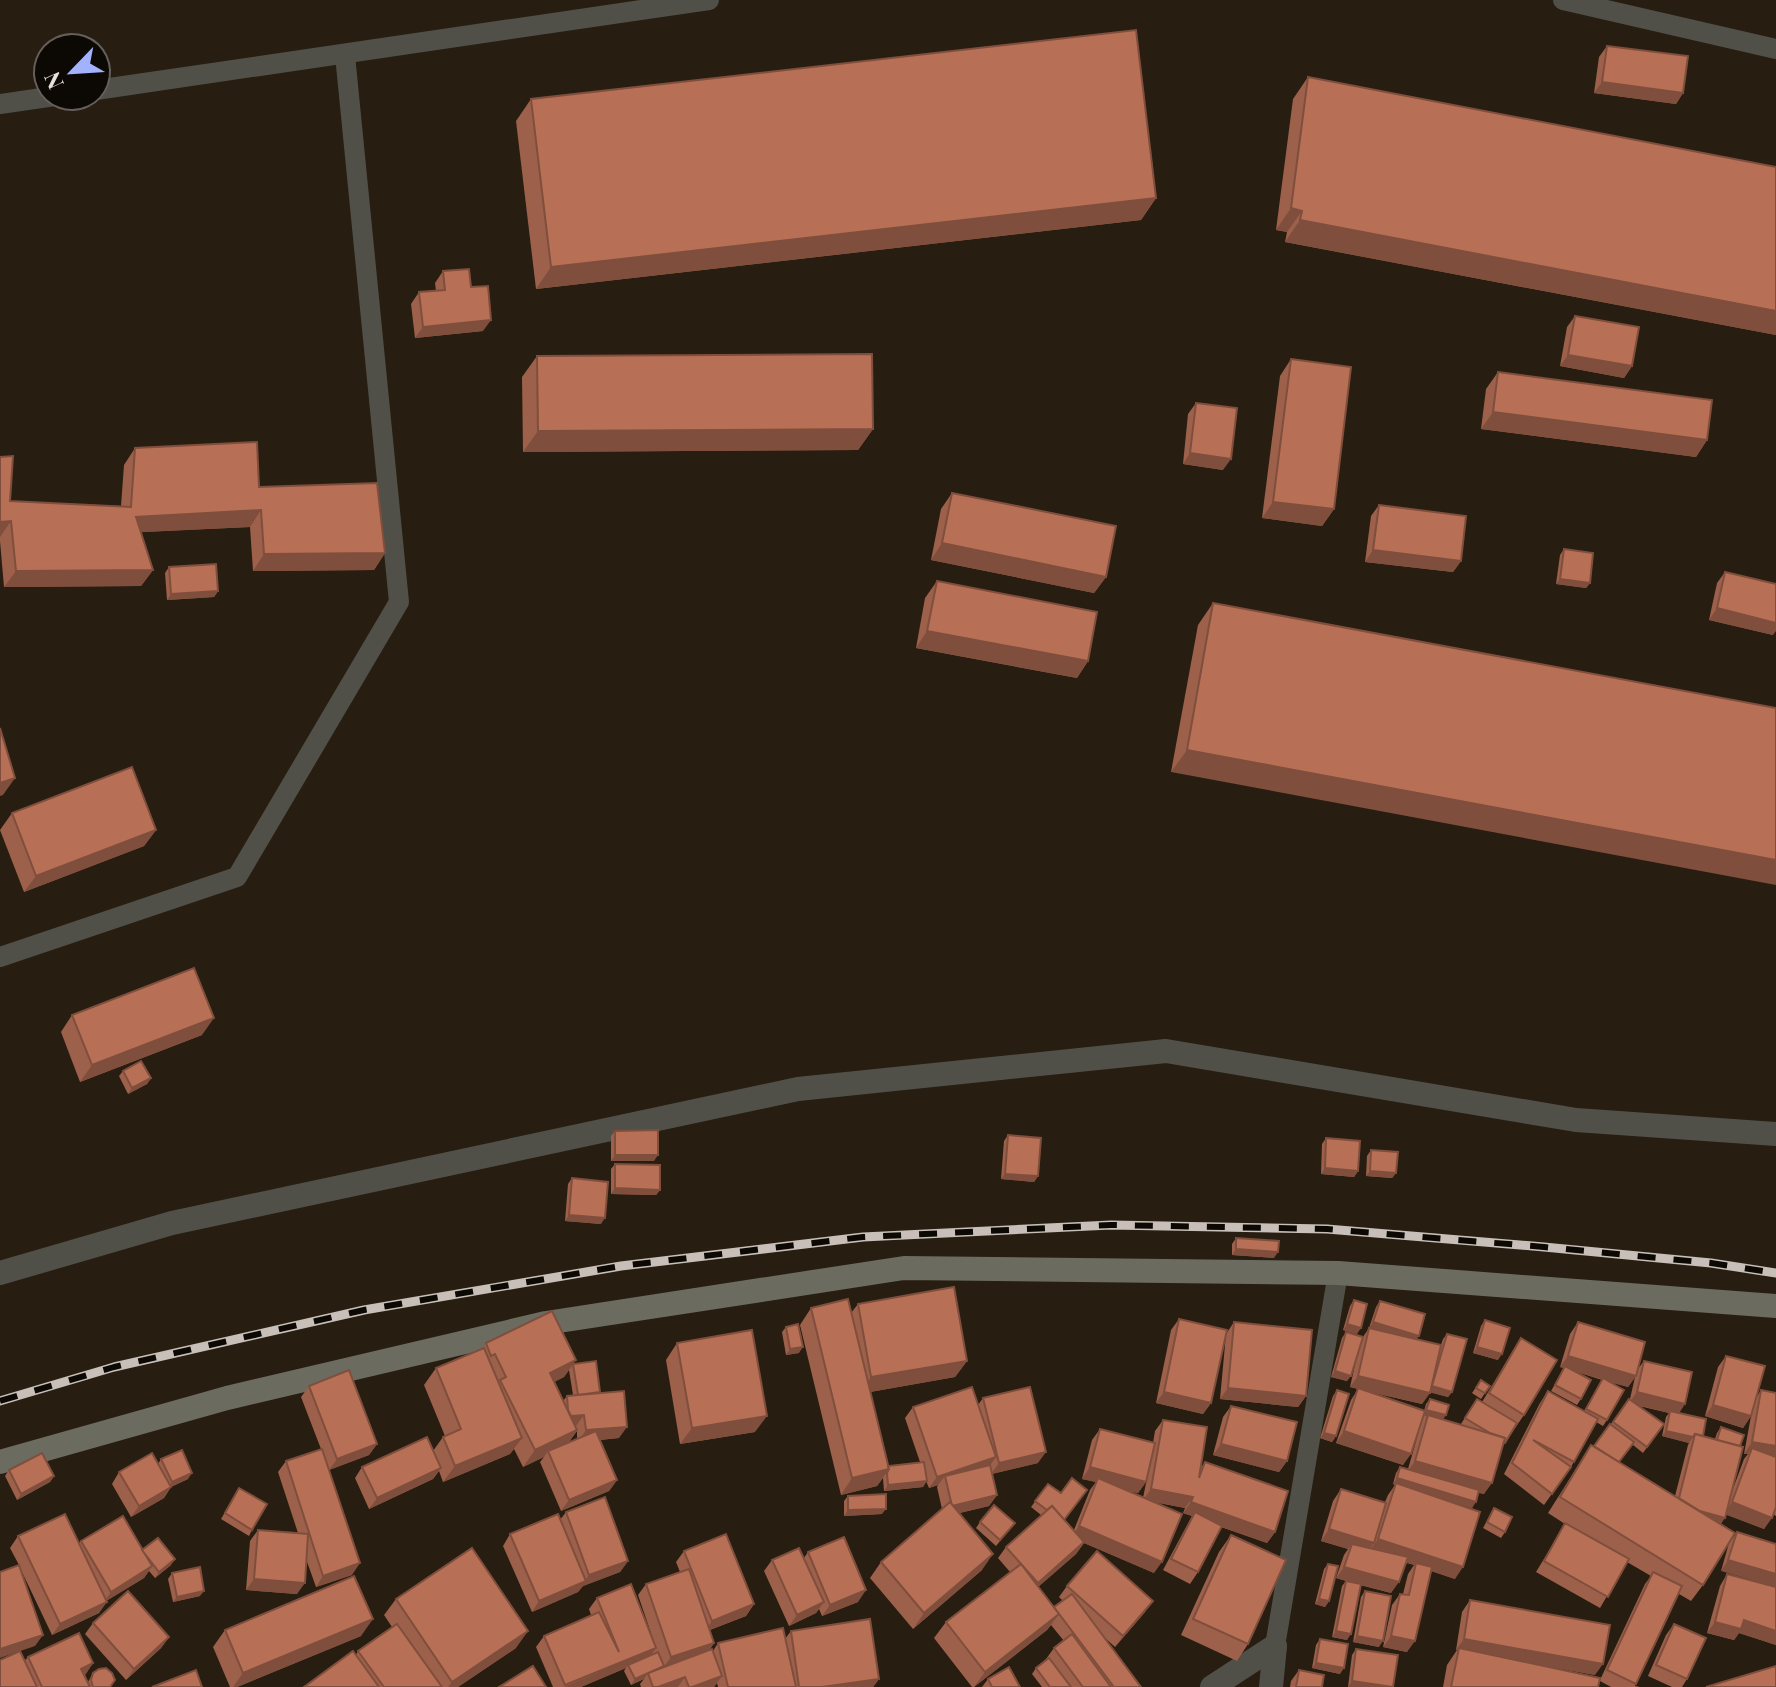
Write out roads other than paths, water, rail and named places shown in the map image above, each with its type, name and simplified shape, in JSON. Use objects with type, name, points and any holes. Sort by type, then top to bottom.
[{"type":"street","points":[[0,1273],[172,1223],[798,1089],[1166,1051],[1576,1120],[1776,1134]]},
{"type":"street","points":[[0,1462],[227,1398],[546,1323],[904,1268],[1338,1273],[1776,1306]]},
{"type":"street","points":[[1212,1687],[1275,1646]]},
{"type":"street","points":[[1271,1687],[1275,1646]]},
{"type":"lane","points":[[112,88],[709,0]]},
{"type":"lane","points":[[1563,0],[1776,49]]},
{"type":"lane","points":[[0,957],[237,877],[399,602],[345,55]]},
{"type":"lane","points":[[0,104],[32,99]]},
{"type":"lane","points":[[1275,1646],[1338,1273]]},
{"type":"railway","points":[[0,1401],[114,1367],[364,1310],[621,1266],[863,1237],[1111,1225],[1327,1229],[1711,1263],[1776,1273]]}]
